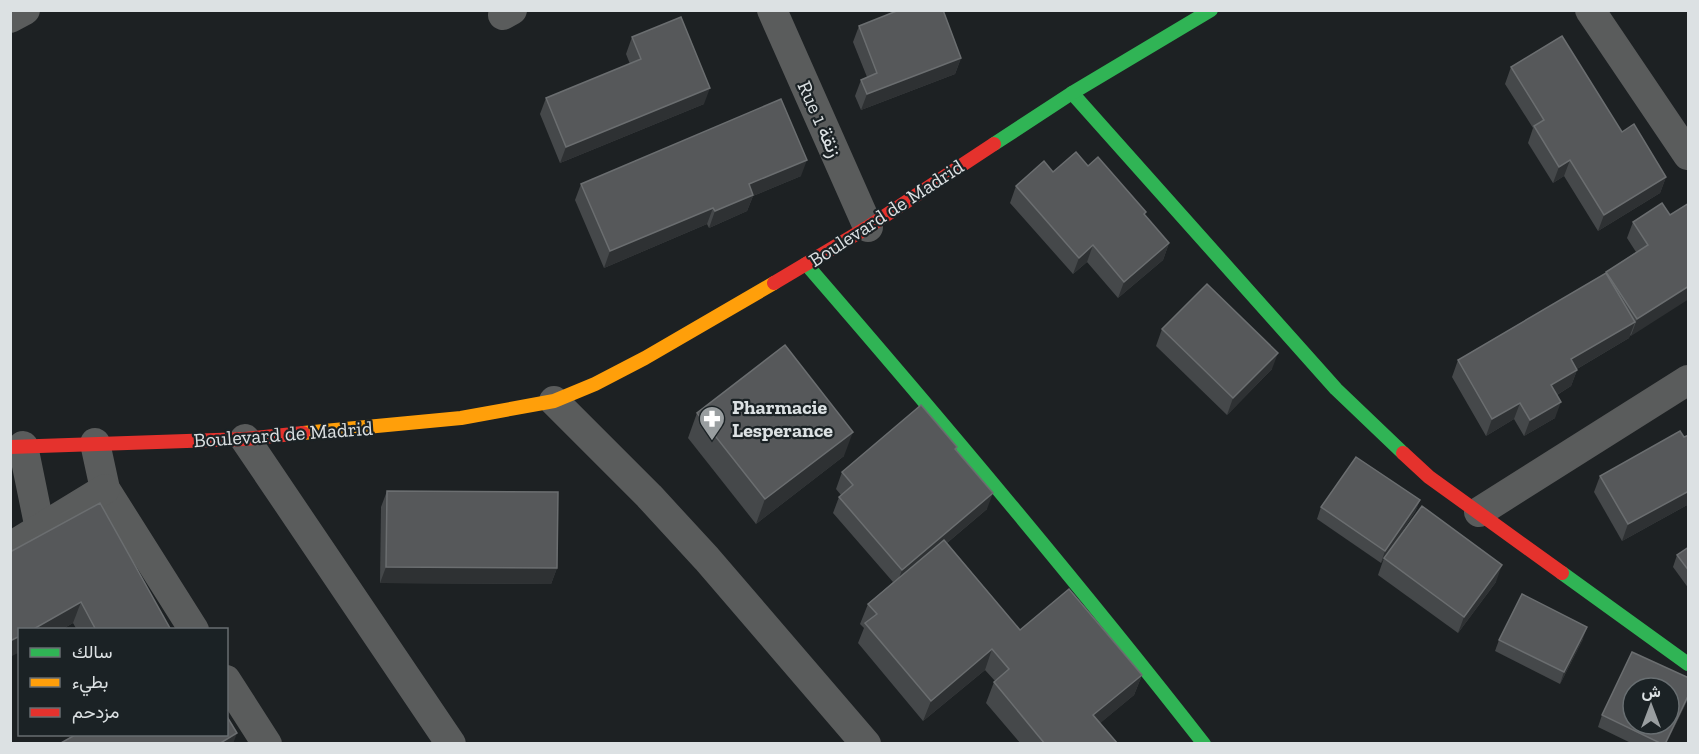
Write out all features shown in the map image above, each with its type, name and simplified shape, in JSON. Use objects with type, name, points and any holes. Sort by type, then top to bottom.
[{"type":"street","points":[[10,18],[25,10]]},
{"type":"street","name":"Rue 1 زنقة","points":[[772,10],[868,227]]},
{"type":"street","name":"Boulevard de Madrid","points":[[17,447],[246,439],[461,418],[554,400],[595,384],[645,358],[806,264],[868,227],[1072,93],[1210,10]]},
{"type":"street","points":[[1590,10],[1689,155]]},
{"type":"street","points":[[1072,93],[1343,396],[1380,434],[1429,477],[1689,664]]},
{"type":"street","points":[[806,264],[937,415],[1096,606],[1204,744]]},
{"type":"street","points":[[1479,512],[1689,380]]},
{"type":"street","points":[[554,400],[649,496],[707,559],[867,744]]},
{"type":"street","points":[[246,439],[451,744]]},
{"type":"street","points":[[94,443],[105,489],[193,628]]},
{"type":"street","points":[[17,447],[40,529]]},
{"type":"street","points":[[10,547],[105,489]]},
{"type":"street","points":[[228,683],[267,744]]},
{"type":"building","points":[[899,10],[943,10],[961,58],[867,94],[861,80],[877,73],[859,26]]},
{"type":"building","points":[[681,17],[710,88],[566,147],[546,98],[641,59],[632,37]]},
{"type":"building","points":[[1562,36],[1622,132],[1634,124],[1666,177],[1604,215],[1570,160],[1559,167],[1534,126],[1544,120],[1511,67]]},
{"type":"building","points":[[781,99],[807,160],[749,184],[753,195],[715,211],[713,208],[610,251],[581,184]]},
{"type":"building","points":[[1076,152],[1088,166],[1098,157],[1146,212],[1144,214],[1169,243],[1124,282],[1093,245],[1079,258],[1016,186],[1044,161],[1053,172]]},
{"type":"building","points":[[1662,203],[1670,215],[1689,203],[1689,286],[1637,319],[1606,272],[1648,245],[1633,222]]},
{"type":"building","points":[[1606,273],[1635,322],[1571,359],[1577,370],[1551,385],[1561,402],[1530,420],[1520,403],[1492,419],[1458,360]]},
{"type":"building","points":[[1207,284],[1278,353],[1233,398],[1162,329]]},
{"type":"building","points":[[785,345],[853,432],[765,499],[697,413]]},
{"type":"building","points":[[921,405],[993,493],[902,570],[839,497],[853,485],[842,472]]},
{"type":"building","points":[[1680,431],[1684,437],[1689,435],[1689,491],[1628,524],[1600,476]]},
{"type":"building","points":[[1356,457],[1420,500],[1385,551],[1321,507]]},
{"type":"building","points":[[387,491],[558,492],[557,568],[386,567]]},
{"type":"building","points":[[100,503],[170,628],[95,628],[81,602],[36,628],[18,628],[18,637],[10,641],[10,552]]},
{"type":"building","points":[[1422,506],[1502,565],[1464,617],[1384,558]]},
{"type":"building","points":[[944,540],[1020,630],[1069,589],[1142,675],[1093,715],[1118,744],[1045,744],[994,682],[1009,669],[992,649],[931,701],[865,623],[877,614],[868,604]]},
{"type":"building","points":[[1689,547],[1689,571],[1677,555]]},
{"type":"building","points":[[1522,594],[1587,627],[1564,672],[1499,640]]},
{"type":"building","points":[[1632,652],[1689,678],[1689,694],[1681,711],[1681,676],[1621,676],[1621,724],[1602,715]]},
{"type":"building","points":[[228,718],[237,733],[219,744],[59,744],[73,736],[228,736]]},
{"type":"building","points":[[1645,736],[1669,736],[1665,744]]},
{"type":"traffic: fast","points":[[994,144],[1072,93],[1211,10]]},
{"type":"traffic: fast","points":[[1072,93],[1336,389],[1403,453]]},
{"type":"traffic: fast","points":[[806,264],[1008,501],[1204,744]]},
{"type":"traffic: fast","points":[[1562,573],[1688,664]]},
{"type":"traffic: slow","points":[[303,433],[461,418],[554,401],[595,384],[645,358],[774,283]]},
{"type":"traffic: jam","points":[[774,283],[868,227],[994,144]]},
{"type":"traffic: jam","points":[[10,447],[245,439],[303,433]]},
{"type":"traffic: jam","points":[[1403,453],[1429,477],[1562,573]]},
{"type":"place","name":"Pharmacie Lesperance","points":[[712,442]]}]
